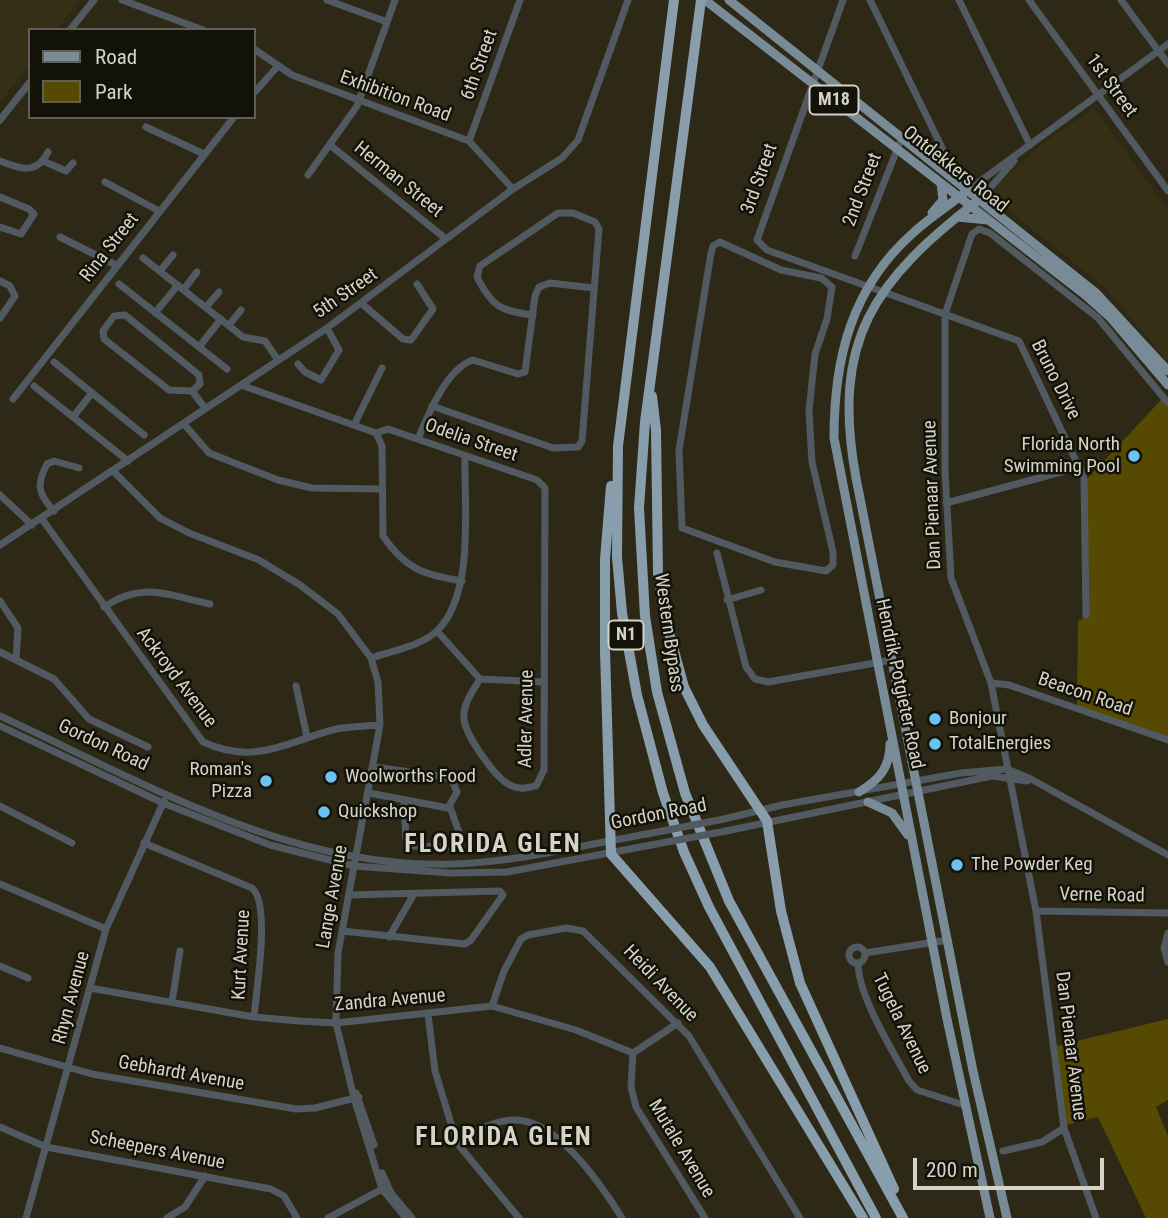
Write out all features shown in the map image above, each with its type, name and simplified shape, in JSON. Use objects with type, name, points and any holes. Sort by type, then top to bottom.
[{"type":"highway","name":"Western Bypass","points":[[674,0],[618,446],[617,557],[622,613],[637,695],[663,793],[684,852],[709,907],[876,1218]]},
{"type":"highway","name":"Western Bypass","points":[[703,0],[650,390],[639,508],[640,562],[657,692],[685,793],[729,901],[905,1218]]},
{"type":"highway","points":[[650,390],[656,429],[658,573],[672,647],[684,687],[703,725],[767,821],[781,911],[800,984],[858,1104],[905,1218]]},
{"type":"highway","points":[[618,446],[608,509],[605,559],[611,855],[710,967],[863,1218]]},
{"type":"main road","name":"Ontdekkers Road","points":[[703,0],[941,182],[964,193]]},
{"type":"main road","name":"Ontdekkers Road","points":[[729,0],[902,137],[964,193],[1105,301],[1168,371]]},
{"type":"main road","points":[[914,232],[943,200],[941,182]]},
{"type":"main road","name":"Hendrik Potgieter Road","points":[[964,193],[914,232],[868,287],[841,351],[834,395],[834,438],[964,1105],[990,1218]]},
{"type":"main road","name":"Ontdekkers Road","points":[[976,202],[990,220],[1104,312],[1168,385]]},
{"type":"main road","name":"Hendrik Potgieter Road","points":[[976,202],[909,257],[883,292],[855,354],[848,420],[856,478],[917,787],[990,1153],[1007,1218]]},
{"type":"main road","points":[[956,217],[990,220]]},
{"type":"main road","points":[[859,792],[879,778],[888,763],[888,718]]},
{"type":"main road","points":[[868,802],[899,819],[917,859]]},
{"type":"street","points":[[72,28],[94,0]]},
{"type":"street","points":[[122,0],[198,28]]},
{"type":"street","points":[[327,0],[387,22]]},
{"type":"street","points":[[308,175],[359,100],[395,0]]},
{"type":"street","name":"6th Street","points":[[469,141],[520,0]]},
{"type":"street","name":"5th Street","points":[[0,545],[327,328],[513,189],[562,158],[575,144],[628,0]]},
{"type":"street","name":"3rd Street","points":[[843,0],[757,240],[763,248],[883,292]]},
{"type":"street","points":[[870,0],[946,156]]},
{"type":"street","points":[[959,0],[1027,147]]},
{"type":"street","name":"1st Street","points":[[1029,0],[1168,191]]},
{"type":"street","points":[[1121,0],[1168,64]]},
{"type":"street","points":[[964,193],[1168,44]]},
{"type":"street","name":"Exhibition Road","points":[[256,50],[292,75],[469,141],[513,189]]},
{"type":"street","points":[[256,91],[278,66]]},
{"type":"street","points":[[0,120],[28,85]]},
{"type":"street","name":"Rina Street","points":[[13,399],[232,119]]},
{"type":"street","points":[[146,127],[204,154]]},
{"type":"street","name":"2nd Street","points":[[855,256],[896,146],[902,137]]},
{"type":"street","name":"Herman Street","points":[[330,145],[446,239]]},
{"type":"street","points":[[976,202],[1027,147]]},
{"type":"street","points":[[0,161],[23,169],[43,161],[48,152]]},
{"type":"street","points":[[43,161],[66,171],[73,163]]},
{"type":"street","points":[[105,183],[159,211]]},
{"type":"street","points":[[0,197],[34,214],[22,234],[0,227]]},
{"type":"street","points":[[432,406],[553,447],[578,447],[582,440],[597,225],[573,213],[562,212],[484,263],[477,274],[495,306],[510,312],[533,315]]},
{"type":"street","name":"Dan Pienaar Avenue","points":[[1096,1218],[1064,1128],[1036,911],[991,683],[953,588],[947,503],[945,314],[972,234],[979,229],[985,231],[1098,318],[1168,403]]},
{"type":"street","points":[[60,237],[116,265]]},
{"type":"street","points":[[720,242],[781,270],[821,278],[830,284],[833,290],[828,319],[815,354],[809,411],[812,462],[834,558],[831,568],[823,571],[761,557],[685,530],[682,525],[680,450],[713,246],[720,242]]},
{"type":"street","points":[[160,271],[173,255]]},
{"type":"street","points":[[781,270],[786,257]]},
{"type":"street","points":[[143,258],[246,339],[265,341],[278,360]]},
{"type":"street","points":[[155,313],[197,272]]},
{"type":"street","points":[[0,281],[10,286],[15,296],[0,318]]},
{"type":"street","points":[[119,284],[227,369]]},
{"type":"street","points":[[361,303],[403,339],[411,340],[433,309],[417,284]]},
{"type":"street","points":[[418,439],[439,393],[469,361],[518,374],[525,372],[535,296],[544,284],[594,288]]},
{"type":"street","points":[[206,307],[219,292]]},
{"type":"street","name":"Bruno Drive","points":[[883,292],[1012,337],[1021,343],[1080,467],[1086,494],[1086,615]]},
{"type":"street","points":[[229,325],[241,310]]},
{"type":"street","points":[[125,315],[199,375],[200,384],[192,391],[169,390],[104,339],[103,331],[114,316],[125,315]]},
{"type":"street","points":[[199,347],[221,319]]},
{"type":"street","points":[[298,364],[316,378],[321,380],[325,377],[339,350],[327,328]]},
{"type":"street","points":[[54,362],[144,435]]},
{"type":"street","points":[[354,425],[382,369]]},
{"type":"street","name":"Odelia Street","points":[[241,385],[376,433],[388,429],[537,480],[548,496]]},
{"type":"street","points":[[34,386],[128,461]]},
{"type":"street","points":[[192,391],[205,408]]},
{"type":"street","points":[[73,417],[92,393]]},
{"type":"street","points":[[184,424],[209,453],[278,480],[312,488],[382,489]]},
{"type":"street","points":[[376,433],[382,446],[381,530],[391,546],[414,570],[430,576],[462,580]]},
{"type":"street","points":[[371,658],[410,645],[437,631],[462,580],[465,457]]},
{"type":"street","points":[[54,511],[38,490],[47,464],[54,461],[79,468]]},
{"type":"street","points":[[947,503],[1080,467]]},
{"type":"street","name":"Lange Avenue","points":[[113,471],[160,518],[189,533],[259,559],[300,585],[338,614],[371,658],[378,682],[380,724],[342,931],[336,1023],[384,1185],[406,1218]]},
{"type":"street","name":"Adler Avenue","points":[[480,679],[465,707],[466,726],[501,779],[522,789],[536,786],[544,770],[548,496]]},
{"type":"street","points":[[0,508],[3,497],[32,525]]},
{"type":"street","name":"Ackroyd Avenue","points":[[41,519],[203,742],[247,754],[340,728],[380,724]]},
{"type":"street","points":[[717,553],[746,667],[758,681],[768,682],[892,660]]},
{"type":"street","points":[[727,600],[761,590]]},
{"type":"street","points":[[104,607],[123,594],[136,591],[210,604]]},
{"type":"street","points":[[0,601],[18,628],[16,660]]},
{"type":"street","points":[[437,631],[480,679],[544,682]]},
{"type":"street","points":[[0,652],[54,679],[89,719],[148,747]]},
{"type":"street","name":"Beacon Road","points":[[991,683],[1009,685],[1168,740]]},
{"type":"street","points":[[296,686],[307,737]]},
{"type":"street","name":"Gordon Road","points":[[0,716],[167,793],[270,836],[355,862],[430,865],[488,862],[647,834],[761,809],[859,792],[903,790]]},
{"type":"street","name":"Gordon Road","points":[[0,726],[163,803],[270,845],[355,862],[442,873],[496,873],[611,855],[868,802],[917,787],[1008,773],[1051,790],[1168,855]]},
{"type":"street","points":[[374,767],[446,777],[454,784],[457,792],[450,807],[460,835],[460,844],[453,847],[413,846],[406,839],[404,801]]},
{"type":"street","name":"Rhyn Avenue","points":[[26,1218],[106,929],[167,793]]},
{"type":"street","points":[[369,793],[450,807]]},
{"type":"street","points":[[0,806],[72,843]]},
{"type":"street","name":"Kurt Avenue","points":[[144,844],[252,888],[258,893],[261,918],[254,1017]]},
{"type":"street","points":[[0,884],[106,929]]},
{"type":"street","points":[[342,931],[465,944],[471,940],[503,895],[500,891],[349,895]]},
{"type":"street","points":[[389,937],[414,894]]},
{"type":"street","name":"Verne Road","points":[[1036,911],[1168,914]]},
{"type":"street","name":"Heidi Avenue","points":[[492,1006],[504,971],[521,939],[552,929],[578,928],[588,934],[689,1036],[800,1218]]},
{"type":"street","points":[[1168,933],[1164,950],[1168,961]]},
{"type":"street","name":"Tugela Avenue","points":[[858,963],[850,959],[850,951],[858,947],[865,953],[948,940]]},
{"type":"street","points":[[172,1002],[180,951]]},
{"type":"street","name":"Tugela Avenue","points":[[858,963],[863,960],[865,953]]},
{"type":"street","name":"Tugela Avenue","points":[[858,963],[860,978],[872,1007],[909,1081],[917,1090],[964,1105]]},
{"type":"street","points":[[0,966],[28,978]]},
{"type":"street","name":"Zandra Avenue","points":[[90,988],[254,1017],[336,1023],[492,1006],[576,1030],[633,1054]]},
{"type":"street","points":[[428,1014],[436,1071],[457,1143],[519,1218]]},
{"type":"street","points":[[633,1054],[677,1023]]},
{"type":"street","name":"Gebhardt Avenue","points":[[0,1048],[69,1069],[296,1109],[356,1095]]},
{"type":"street","name":"Mutale Avenue","points":[[633,1054],[631,1087],[636,1107],[705,1218]]},
{"type":"street","points":[[457,1143],[499,1122],[515,1120],[532,1124],[559,1141],[584,1164],[622,1218]]},
{"type":"street","name":"Scheepers Avenue","points":[[0,1128],[46,1147],[276,1190],[284,1196],[297,1218]]},
{"type":"street","points":[[1003,1151],[1042,1142],[1064,1128]]},
{"type":"street","points":[[167,1218],[185,1207],[205,1176]]},
{"type":"street","points":[[328,1218],[384,1185]]},
{"type":"street","name":"Lange Avenue","points":[[384,1185],[412,1218]]},
{"type":"shaded area","points":[[0,0],[80,0],[58,28],[28,28],[28,67],[0,102]]},
{"type":"shaded area","points":[[1094,108],[1168,210],[1168,362],[1105,287],[987,193],[1040,146]]},
{"type":"green space","points":[[1162,399],[1168,406],[1168,738],[1077,706],[1078,621],[1086,617],[1086,480]]},
{"type":"green space","points":[[1168,1019],[1168,1100],[1156,1107],[1168,1136],[1168,1218],[1146,1218],[1098,1117],[1061,1126],[1052,1047]]},
{"type":"place","name":"Florida North Swimming Pool","points":[[1134,456]]},
{"type":"place","name":"Bonjour","points":[[935,719]]},
{"type":"place","name":"TotalEnergies","points":[[935,744]]},
{"type":"place","name":"Woolworths Food","points":[[331,777]]},
{"type":"place","name":"Roman's Pizza","points":[[266,781]]},
{"type":"place","name":"Quickshop","points":[[324,812]]},
{"type":"place","name":"The Powder Keg","points":[[957,865]]},
{"type":"district","name":"FLORIDA GLEN","points":[[493,845]]},
{"type":"district","name":"FLORIDA GLEN","points":[[504,1138]]}]
